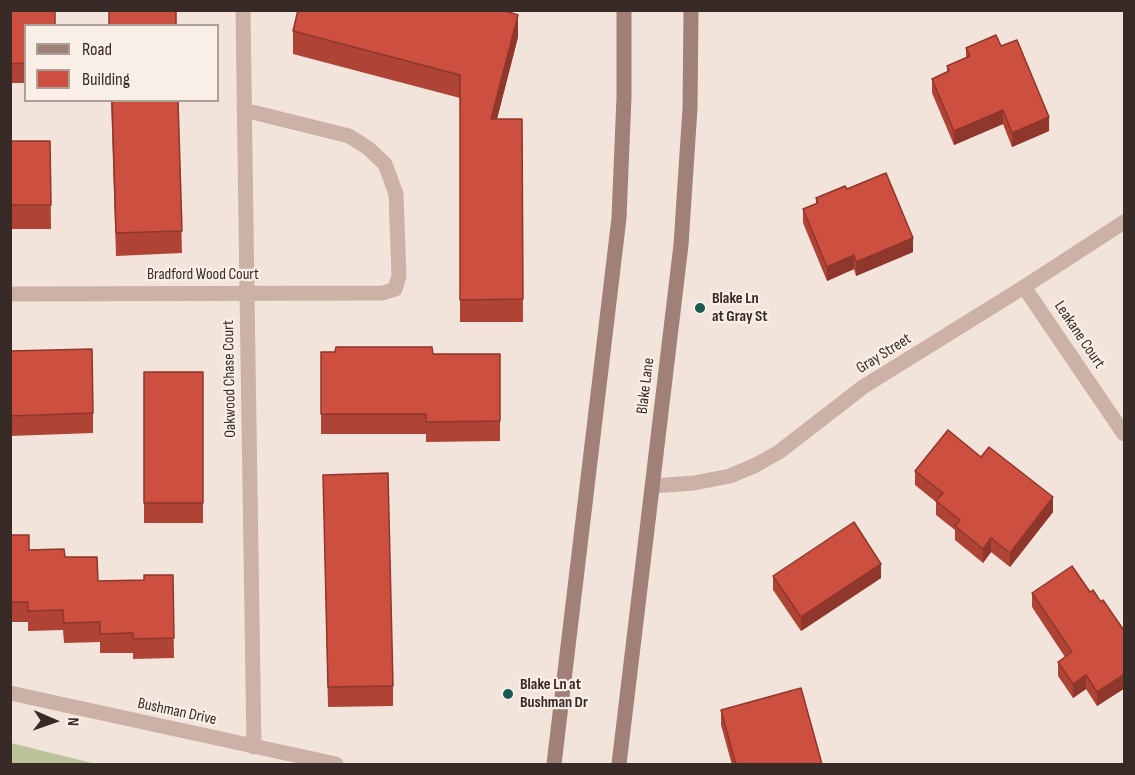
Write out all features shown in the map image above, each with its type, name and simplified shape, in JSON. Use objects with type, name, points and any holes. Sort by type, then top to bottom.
[{"type":"main road","points":[[555,765],[619,218],[624,96],[624,10]]},
{"type":"main road","name":"Blake Lane","points":[[619,765],[681,245],[690,108],[691,10]]},
{"type":"street","name":"Oakwood Chase Court","points":[[243,10],[254,747]]},
{"type":"street","name":"Bradford Wood Court","points":[[10,294],[383,293],[395,289],[399,276],[396,194],[384,164],[368,148],[349,135],[244,110]]},
{"type":"street","name":"Gray Street","points":[[653,486],[694,483],[730,476],[756,465],[779,452],[863,387],[1125,222]]},
{"type":"street","name":"Leakane Court","points":[[1024,287],[1125,434]]},
{"type":"street","name":"Bushman Drive","points":[[10,693],[336,765]]},
{"type":"green space","points":[[11,743],[96,764],[11,764]]},
{"type":"building","points":[[10,10],[55,10],[55,24],[24,24],[24,63],[10,64]]},
{"type":"building","points":[[109,10],[176,10],[176,24],[109,24]]},
{"type":"building","points":[[298,10],[503,10],[518,15],[491,119],[522,119],[523,299],[460,300],[460,75],[293,31]]},
{"type":"building","points":[[996,35],[1001,46],[1017,40],[1049,117],[1012,133],[1003,110],[954,131],[932,79],[949,71],[947,66],[970,56],[966,48]]},
{"type":"building","points":[[112,102],[178,102],[182,231],[116,233]]},
{"type":"building","points":[[10,141],[50,141],[51,205],[10,205]]},
{"type":"building","points":[[886,173],[913,238],[856,262],[854,255],[827,267],[803,209],[818,203],[816,198],[845,186],[847,189]]},
{"type":"building","points":[[336,347],[432,347],[433,354],[500,354],[500,421],[426,422],[426,414],[321,414],[321,352],[335,352]]},
{"type":"building","points":[[92,349],[93,413],[10,416],[10,351]]},
{"type":"building","points":[[144,372],[203,372],[203,503],[144,503]]},
{"type":"building","points":[[948,430],[981,457],[989,447],[1053,497],[1010,553],[991,538],[983,549],[955,526],[960,520],[936,501],[943,493],[915,471]]},
{"type":"building","points":[[388,473],[393,686],[328,687],[323,475]]},
{"type":"building","points":[[854,522],[881,564],[801,617],[773,576]]},
{"type":"building","points":[[10,535],[29,535],[29,550],[64,549],[65,557],[97,557],[98,581],[144,580],[144,575],[173,575],[174,638],[133,639],[133,633],[100,634],[100,622],[64,623],[63,610],[28,611],[28,602],[10,602]]},
{"type":"building","points":[[1072,566],[1090,592],[1093,590],[1101,602],[1103,600],[1125,632],[1125,674],[1097,692],[1086,675],[1073,684],[1058,662],[1072,652],[1032,593]]},
{"type":"building","points":[[801,688],[822,764],[736,765],[721,710]]},
{"type":"place","name":"Blake Ln at Gray St","points":[[700,308]]},
{"type":"place","name":"Blake Ln at Bushman Dr","points":[[508,694]]}]
